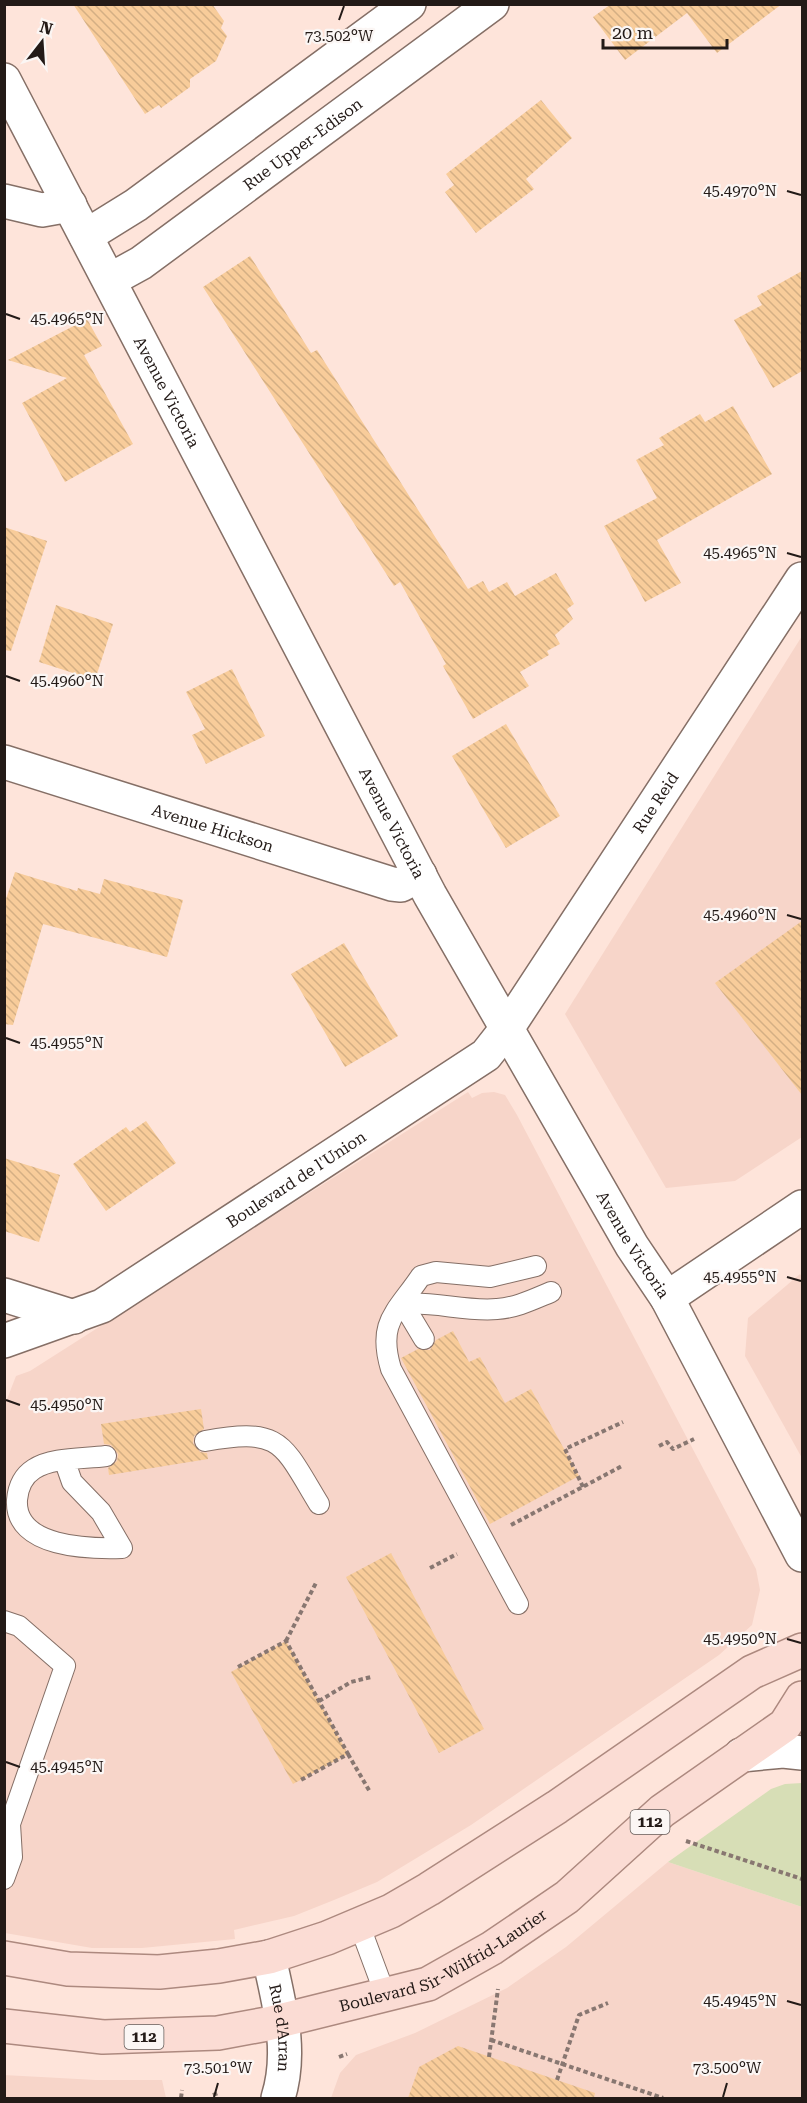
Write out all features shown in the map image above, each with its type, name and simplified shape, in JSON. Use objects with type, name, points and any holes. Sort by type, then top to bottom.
[{"type":"main road","points":[[4,1958],[68,1969],[139,1972],[209,1967],[269,1957],[307,1945],[391,1911],[507,1840],[752,1672],[802,1650]]},
{"type":"main road","name":"Boulevard Sir-Wilfrid-Laurier","points":[[4,2026],[71,2036],[136,2037],[218,2032],[282,2020],[428,1984],[492,1948],[567,1897],[662,1811],[791,1720],[802,1698]]},
{"type":"street","points":[[86,236],[136,205],[409,4]]},
{"type":"street","name":"Rue Upper-Edison","points":[[110,280],[141,263],[492,4]]},
{"type":"street","name":"Avenue Victoria","points":[[4,80],[420,875],[632,1246],[667,1298],[802,1555]]},
{"type":"street","points":[[4,201],[42,210],[70,205]]},
{"type":"street","name":"Rue Reid","points":[[508,1028],[802,579]]},
{"type":"street","name":"Avenue Hickson","points":[[4,762],[392,884],[401,885],[420,875]]},
{"type":"street","name":"Boulevard de l'Union","points":[[4,1341],[102,1306],[448,1082],[486,1055],[508,1028]]},
{"type":"street","points":[[667,1298],[802,1207]]},
{"type":"street","points":[[4,1295],[74,1317]]},
{"type":"street","points":[[741,1755],[783,1751],[802,1753]]},
{"type":"street","name":"Rue d'Arran","points":[[269,1957],[282,2020],[286,2053],[278,2098]]},
{"type":"lane","points":[[518,1604],[391,1370],[384,1345],[385,1332],[421,1276],[429,1273],[490,1277],[536,1266]]},
{"type":"lane","points":[[403,1304],[426,1302],[496,1310],[509,1308],[551,1292]]},
{"type":"lane","points":[[403,1304],[424,1339]]},
{"type":"lane","points":[[205,1441],[251,1435],[276,1442],[291,1457],[320,1504]]},
{"type":"lane","points":[[65,1462],[72,1482],[101,1512],[122,1548],[77,1549],[46,1538],[25,1524],[17,1504],[18,1493],[27,1474],[35,1468],[65,1462],[106,1456]]},
{"type":"lane","points":[[4,1621],[19,1626],[65,1666],[10,1824],[12,1857],[4,1879]]},
{"type":"lane","points":[[359,1924],[385,1994]]},
{"type":"path","points":[[583,1487],[565,1449],[573,1448],[623,1422]]},
{"type":"path","points":[[659,1446],[667,1442],[673,1449],[694,1439]]},
{"type":"path","points":[[506,1528],[622,1466]]},
{"type":"path","points":[[238,1667],[286,1641],[317,1581]]},
{"type":"path","points":[[286,1641],[370,1792]]},
{"type":"path","points":[[319,1701],[351,1682],[371,1677]]},
{"type":"path","points":[[299,1781],[348,1754]]},
{"type":"path","points":[[685,1841],[802,1879]]},
{"type":"path","points":[[489,2057],[498,1986]]},
{"type":"path","points":[[557,2080],[579,2015],[608,2003]]},
{"type":"path","points":[[491,2040],[663,2098]]},
{"type":"path","points":[[339,2056],[347,2054]]},
{"type":"path","points":[[181,2098],[182,2090]]},
{"type":"shaded area","points":[[802,636],[802,1137],[735,1181],[666,1188],[565,1014]]},
{"type":"shaded area","points":[[468,1092],[472,1098],[482,1093],[494,1092],[505,1095],[517,1115],[756,1569],[760,1590],[752,1625],[719,1655],[471,1825],[377,1882],[334,1900],[294,1916],[234,1930],[235,1939],[142,1948],[92,1948],[5,1933],[4,1407],[16,1376],[30,1371]]},
{"type":"shaded area","points":[[800,1274],[802,1277],[802,1458],[745,1356],[748,1318]]},
{"type":"shaded area","points":[[668,1862],[802,1907],[802,2098],[331,2098],[340,2073],[356,2055],[415,2033],[507,1988],[566,1947]]},
{"type":"shaded area","points":[[4,2075],[96,2080],[162,2080],[166,2098],[5,2098]]},
{"type":"green space","points":[[802,1783],[802,1907],[668,1862],[771,1789],[785,1784]]},
{"type":"building","points":[[73,4],[212,4],[224,21],[221,28],[227,36],[216,61],[190,79],[190,87],[161,108],[159,105],[145,114]]},
{"type":"building","points":[[611,4],[782,4],[717,53],[687,13],[625,60],[593,17]]},
{"type":"building","points":[[541,100],[572,138],[526,179],[534,189],[476,233],[445,192],[454,185],[446,174]]},
{"type":"building","points":[[250,256],[311,353],[317,350],[468,589],[483,581],[489,592],[507,582],[515,596],[556,573],[574,604],[567,609],[573,619],[555,635],[560,644],[547,651],[549,655],[520,672],[529,686],[473,719],[443,666],[446,664],[400,582],[394,586],[203,287]]},
{"type":"building","points":[[802,271],[802,371],[773,388],[734,320],[762,305],[757,296]]},
{"type":"building","points":[[87,319],[102,346],[84,355],[133,444],[65,482],[22,403],[67,378],[8,360]]},
{"type":"building","points":[[733,406],[772,474],[657,540],[681,583],[645,602],[604,526],[657,498],[636,460],[664,445],[659,438],[700,414],[705,422]]},
{"type":"building","points":[[4,527],[47,541],[11,651],[4,650]]},
{"type":"building","points":[[56,605],[113,624],[95,680],[39,662]]},
{"type":"building","points":[[232,669],[265,736],[206,764],[192,735],[205,729],[186,692]]},
{"type":"building","points":[[506,724],[560,816],[506,848],[452,756]]},
{"type":"building","points":[[15,872],[77,891],[78,888],[100,894],[104,879],[183,900],[167,957],[43,924],[13,1025],[4,1024],[4,905]]},
{"type":"building","points":[[802,921],[802,1095],[715,983]]},
{"type":"building","points":[[344,943],[398,1036],[345,1067],[291,974]]},
{"type":"building","points":[[146,1121],[176,1163],[106,1211],[73,1164],[126,1127],[130,1132]]},
{"type":"building","points":[[4,1158],[60,1175],[39,1242],[4,1231]]},
{"type":"building","points":[[453,1331],[469,1362],[480,1357],[505,1403],[531,1389],[579,1476],[490,1524],[401,1358],[418,1349],[430,1350],[436,1340]]},
{"type":"building","points":[[201,1409],[204,1429],[194,1436],[193,1443],[200,1452],[207,1453],[208,1459],[109,1475],[108,1468],[117,1461],[118,1454],[111,1445],[104,1444],[101,1424]]},
{"type":"building","points":[[391,1553],[484,1729],[439,1753],[346,1577]]},
{"type":"building","points":[[286,1641],[348,1754],[293,1784],[231,1672]]},
{"type":"building","points":[[458,2046],[595,2093],[594,2098],[408,2098],[419,2067]]}]
